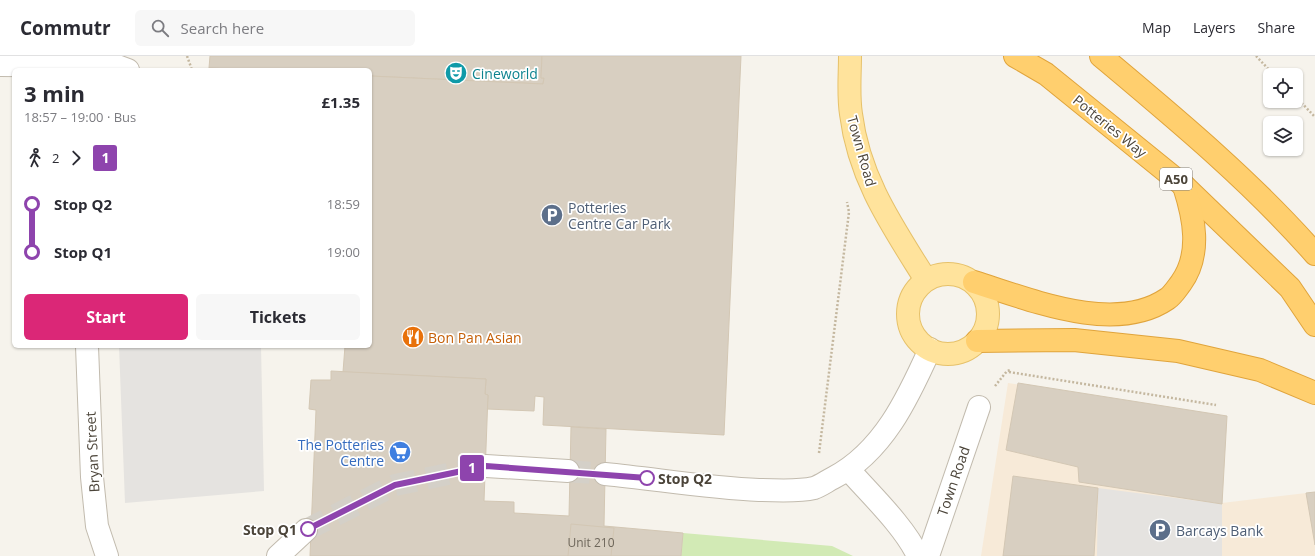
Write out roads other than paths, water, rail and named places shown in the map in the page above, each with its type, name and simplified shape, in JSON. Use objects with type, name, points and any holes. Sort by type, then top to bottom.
[{"type":"highway","name":"Potteries Way","points":[[1015,56],[1046,74],[1183,185],[1290,288],[1315,325]]},
{"type":"highway","points":[[1101,56],[1179,122],[1280,215],[1315,254]]},
{"type":"highway","points":[[974,282],[1054,306],[1087,312],[1118,315],[1148,310],[1169,298],[1185,277],[1192,257],[1194,227],[1192,212],[1183,185]]},
{"type":"highway","points":[[977,341],[1074,340],[1178,351],[1260,370],[1315,393]]},
{"type":"main road","name":"Town Road","points":[[850,56],[851,114],[866,174],[877,201],[926,280]]},
{"type":"main road","points":[[951,273],[963,276],[974,282],[982,293],[988,311],[985,330],[977,341],[967,349],[955,353],[942,353],[930,349],[918,340],[911,329],[908,316],[910,302],[916,290],[926,280],[938,275],[951,273]]},
{"type":"street","points":[[0,65],[84,64],[117,66],[122,68]]},
{"type":"street","name":"Bryan Street","points":[[87,348],[92,477],[97,526],[107,556]]},
{"type":"street","points":[[605,474],[732,489],[780,490],[815,488],[849,470],[870,450],[895,418],[916,380],[930,349]]},
{"type":"street","name":"Town Road","points":[[928,556],[979,407]]},
{"type":"street","points":[[486,466],[568,471]]},
{"type":"street","points":[[849,470],[898,526],[914,547],[918,556]]},
{"type":"street","points":[[278,556],[306,530]]},
{"type":"tunnel","points":[[306,530],[395,485],[486,466]]},
{"type":"tunnel","points":[[568,471],[605,474]]},
{"type":"place","name":"Cineworld","points":[[456,73]]},
{"type":"place","name":"Potteries Centre Car Park","points":[[552,215]]},
{"type":"place","name":"Bon Pan Asian","points":[[413,337]]},
{"type":"place","name":"The Potteries Centre","points":[[400,452]]},
{"type":"place","name":"Stop Q2","points":[[647,478]]},
{"type":"place","name":"Stop Q1","points":[[308,529]]},
{"type":"place","name":"Barcays Bank","points":[[1160,530]]}]
